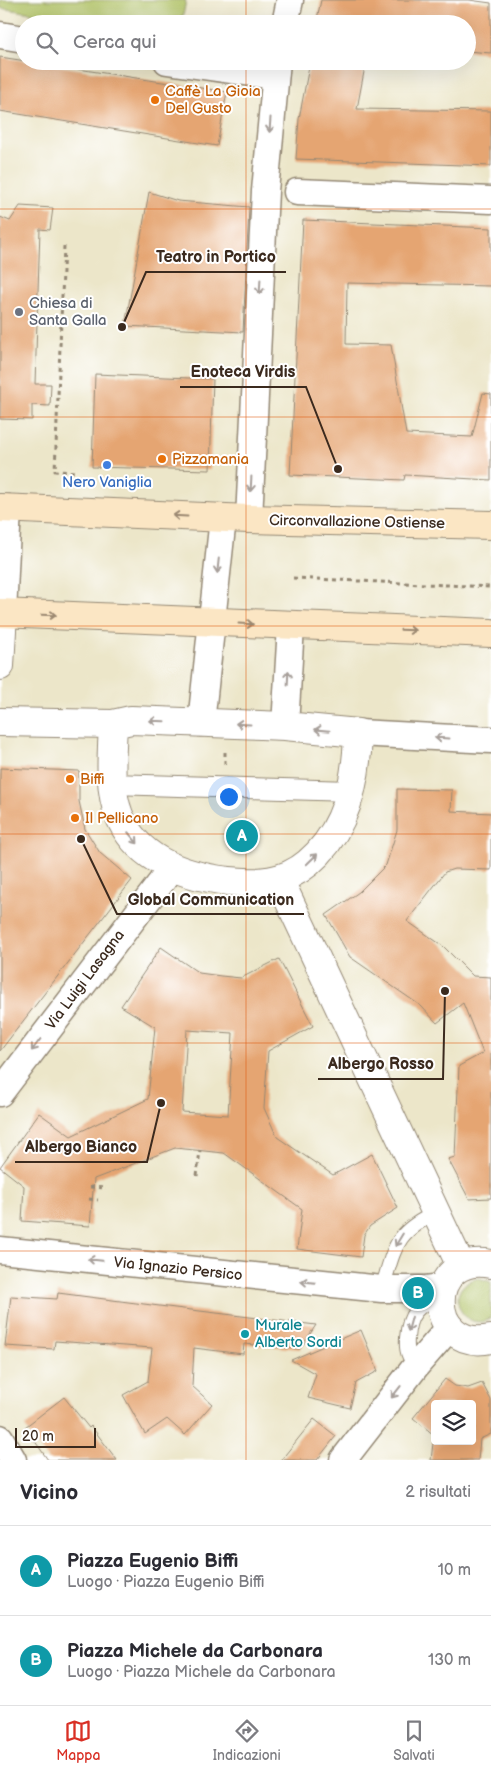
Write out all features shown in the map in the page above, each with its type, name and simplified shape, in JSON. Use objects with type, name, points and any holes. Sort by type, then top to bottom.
[{"type":"main road","name":"Circonvallazione Ostiense","points":[[4,508],[236,518],[491,525]]},
{"type":"main road","points":[[1,613],[491,633]]},
{"type":"street","points":[[287,15],[290,0]]},
{"type":"street","points":[[0,35],[15,38]]},
{"type":"street","points":[[201,722],[212,622],[236,518],[276,70]]},
{"type":"street","points":[[297,192],[491,200]]},
{"type":"street","points":[[0,666],[4,508]]},
{"type":"street","points":[[286,726],[291,626]]},
{"type":"street","points":[[0,722],[113,724],[131,720],[201,722],[491,740]]},
{"type":"street","points":[[113,724],[112,784],[116,807],[128,832],[142,848],[172,868],[190,874],[232,881],[262,883],[279,879],[304,866],[319,852],[336,829],[351,791],[356,763],[358,733]]},
{"type":"street","points":[[112,784],[351,791]]},
{"type":"street","name":"Via Luigi Lasagna","points":[[0,1093],[172,868]]},
{"type":"street","points":[[279,879],[434,1204],[461,1266]]},
{"type":"street","name":"Via Ignazio Persico","points":[[0,1250],[369,1288],[441,1290]]},
{"type":"street","points":[[491,1264],[480,1262],[461,1266],[453,1272],[441,1290],[441,1312],[449,1328],[462,1338],[480,1341],[491,1339]]},
{"type":"street","points":[[343,1460],[416,1366],[449,1328]]},
{"type":"street","points":[[0,1438],[13,1460]]},
{"type":"lane","points":[[369,1288],[391,1257],[400,1237],[434,1204]]},
{"type":"lane","points":[[416,1366],[406,1352],[408,1322],[416,1311],[441,1290]]},
{"type":"path","points":[[64,246],[55,471],[77,472]]},
{"type":"path","points":[[293,578],[491,587]]},
{"type":"path","points":[[197,1176],[200,1150]]},
{"type":"path","points":[[90,1187],[106,1188]]},
{"type":"path","points":[[89,1199],[98,1200]]},
{"type":"green space","points":[[0,0],[186,0],[183,15],[45,15],[0,8]]},
{"type":"green space","points":[[479,1278],[491,1282],[491,1318],[481,1322],[472,1320],[464,1315],[459,1308],[458,1299],[460,1290],[467,1283]]},
{"type":"building","points":[[321,0],[469,0],[491,3],[491,53],[476,52],[476,15],[318,15]]},
{"type":"building","points":[[0,57],[15,59],[15,70],[84,70],[227,92],[217,146],[0,111]]},
{"type":"building","points":[[308,70],[364,70],[357,109],[491,111],[491,166],[296,159],[299,119]]},
{"type":"building","points":[[149,192],[178,201],[249,207],[243,332],[125,326]]},
{"type":"building","name":"Chiesa di Santa Galla","points":[[20,206],[53,208],[50,230],[40,229],[35,384],[51,384],[50,406],[32,405],[32,420],[0,419],[0,217],[10,221]]},
{"type":"building","points":[[303,220],[491,228],[491,286],[347,283],[346,344],[391,345],[406,434],[472,437],[483,393],[491,394],[491,480],[405,475],[404,480],[290,475]]},
{"type":"building","points":[[95,374],[213,379],[210,470],[92,467]]},
{"type":"building","points":[[0,768],[79,771],[79,801],[85,829],[100,853],[132,880],[0,1051]]},
{"type":"building","points":[[397,789],[452,790],[451,811],[491,813],[491,870],[454,869],[445,872],[407,921],[443,946],[473,976],[491,977],[491,1198],[469,1199],[448,1159],[455,1157],[459,1066],[483,1053],[463,1003],[437,1023],[421,1006],[350,957],[326,915],[359,892],[386,865],[397,830]]},
{"type":"building","points":[[161,947],[199,973],[221,976],[241,978],[279,959],[313,1026],[268,1051],[264,1108],[277,1137],[333,1175],[372,1154],[398,1208],[370,1226],[364,1235],[361,1257],[297,1249],[302,1209],[224,1153],[175,1148],[94,1179],[90,1226],[22,1221],[24,1186],[0,1167],[39,1113],[71,1136],[148,1099],[155,1027],[121,1006]],"holes":[[[187,1030],[233,1033],[228,1115],[182,1112]]]},
{"type":"building","points":[[58,1293],[316,1325],[300,1349],[244,1344],[243,1354],[194,1348],[192,1386],[212,1404],[185,1435],[167,1419],[145,1434],[123,1395],[148,1381],[152,1348],[55,1341],[54,1349],[5,1346],[11,1296],[57,1299]]},
{"type":"building","points":[[361,1330],[378,1371],[356,1383],[350,1408],[308,1398],[316,1374],[291,1360]]},
{"type":"building","points":[[445,1379],[455,1386],[468,1388],[482,1383],[491,1400],[491,1434],[480,1439],[478,1460],[431,1460],[433,1445],[476,1445],[476,1400],[431,1400],[431,1433],[413,1418]]},
{"type":"building","points":[[64,1397],[89,1428],[91,1426],[117,1460],[48,1460],[25,1427]]},
{"type":"building","points":[[314,1419],[336,1436],[317,1460],[281,1460]]},
{"type":"place","name":"Caffè La Gioia Del Gusto","points":[[155,100]]},
{"type":"place","name":"Chiesa di Santa Galla","points":[[19,312]]},
{"type":"place","name":"Teatro in Portico","points":[[122,327]]},
{"type":"place","name":"Pizzamania","points":[[162,459]]},
{"type":"place","name":"Nero Vaniglia","points":[[107,465]]},
{"type":"place","name":"Enoteca Virdis","points":[[338,469]]},
{"type":"place","name":"Biffi","points":[[70,779]]},
{"type":"place","name":"Il Pellicano","points":[[75,818]]},
{"type":"place","name":"Piazza Eugenio Biffi","points":[[242,836]]},
{"type":"place","name":"Global Communication","points":[[81,839]]},
{"type":"place","name":"Albergo Rosso","points":[[445,991]]},
{"type":"place","name":"Albergo Bianco","points":[[161,1103]]},
{"type":"place","name":"Piazza Michele da Carbonara","points":[[418,1293]]},
{"type":"place","name":"Murale Alberto Sordi","points":[[245,1334]]}]
